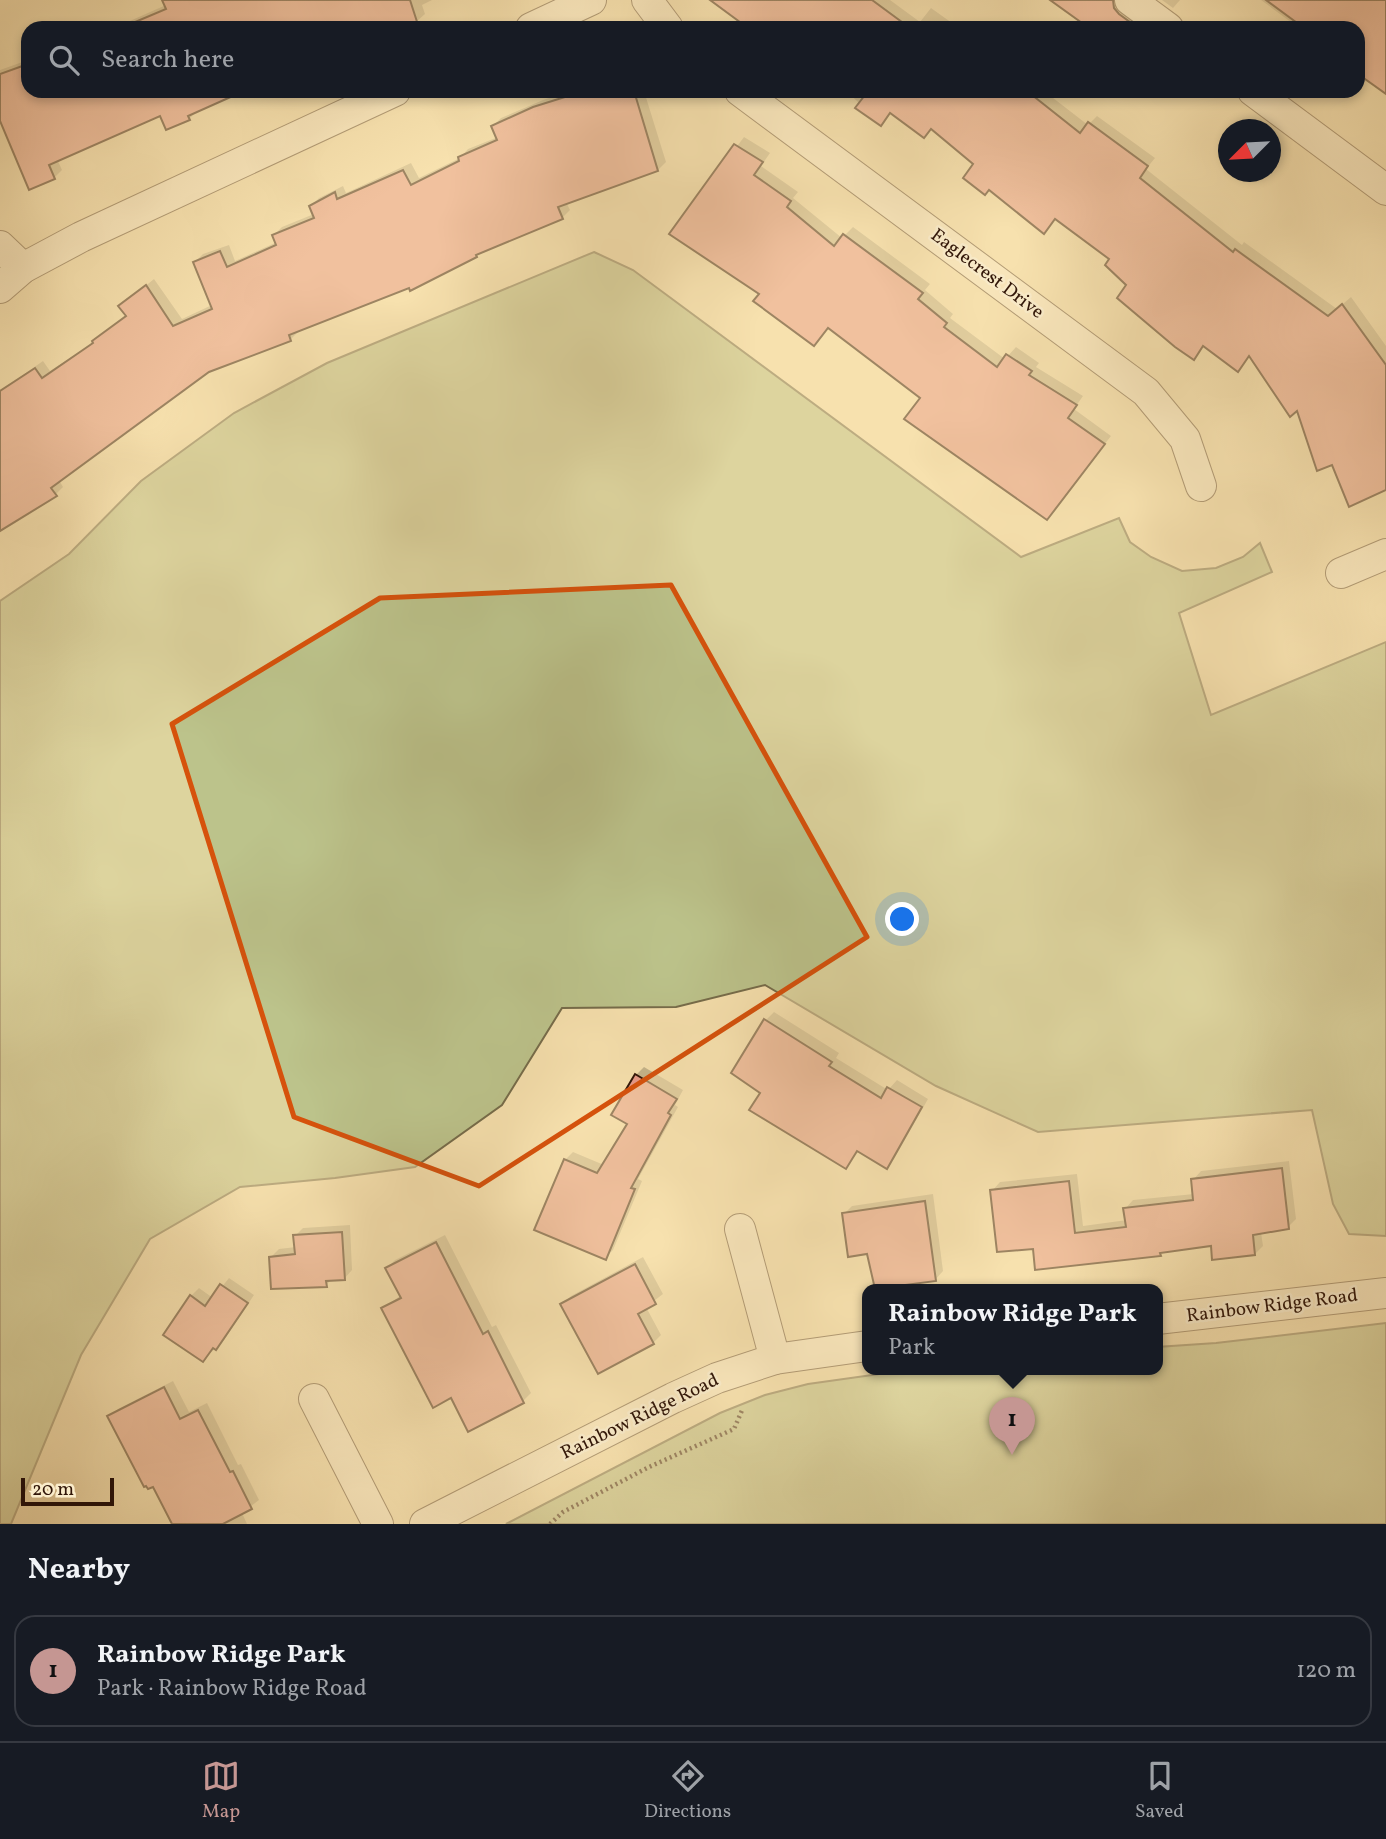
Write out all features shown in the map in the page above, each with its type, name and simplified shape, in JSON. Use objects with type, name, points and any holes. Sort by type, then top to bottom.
[{"type":"street","points":[[546,21],[591,0]]},
{"type":"street","points":[[647,0],[663,21]]},
{"type":"street","points":[[1130,0],[1158,21]]},
{"type":"street","points":[[0,288],[23,268],[81,236],[380,98]]},
{"type":"street","name":"Eaglecrest Drive","points":[[749,98],[1146,392],[1185,439],[1201,485]]},
{"type":"street","points":[[1262,98],[1386,190]]},
{"type":"street","points":[[0,246],[23,268]]},
{"type":"street","points":[[1341,573],[1386,554]]},
{"type":"street","points":[[740,1228],[775,1359]]},
{"type":"street","name":"Rainbow Ridge Road","points":[[1163,1318],[1386,1293]]},
{"type":"street","name":"Rainbow Ridge Road","points":[[425,1524],[717,1378],[775,1359],[862,1347]]},
{"type":"street","points":[[314,1399],[378,1524]]},
{"type":"path","points":[[550,1524],[563,1512],[649,1467],[734,1429],[743,1408]]},
{"type":"highlighted area","points":[[671,585],[867,937],[479,1186],[294,1117],[172,724],[380,598]]},
{"type":"green space","points":[[594,252],[633,270],[1021,557],[1119,518],[1130,542],[1151,557],[1182,571],[1216,568],[1243,557],[1260,543],[1272,572],[1179,613],[1211,715],[1386,642],[1386,1236],[1349,1234],[1333,1204],[1312,1110],[1038,1132],[936,1086],[765,985],[676,1007],[562,1008],[502,1105],[415,1167],[240,1187],[150,1239],[81,1355],[11,1524],[0,1524],[0,601],[69,554],[141,481],[234,413],[327,363]]},
{"type":"green space","points":[[1386,1323],[1386,1524],[506,1524],[720,1413],[765,1395],[808,1384],[872,1375],[1163,1375],[1163,1347]]},
{"type":"building","points":[[162,0],[410,0],[417,21],[138,21],[166,9]]},
{"type":"building","points":[[710,0],[872,0],[900,21],[738,21]]},
{"type":"building","points":[[1050,0],[1113,0],[1114,8],[1128,21],[1079,21]]},
{"type":"building","points":[[1266,0],[1386,0],[1386,94],[1365,79],[1365,21],[1294,21]]},
{"type":"building","points":[[21,66],[21,98],[228,98],[188,116],[190,120],[166,130],[160,116],[49,165],[55,179],[29,190],[0,121],[0,74]]},
{"type":"building","points":[[562,98],[636,98],[658,171],[558,207],[563,219],[476,255],[477,257],[410,291],[409,288],[289,335],[291,341],[209,372],[51,488],[57,496],[0,531],[0,391],[35,368],[42,378],[93,343],[92,341],[126,316],[118,306],[146,285],[173,326],[212,309],[193,262],[220,251],[227,267],[276,245],[272,235],[314,218],[309,206],[335,192],[337,199],[403,170],[411,185],[459,161],[458,157],[497,140],[491,126],[533,107]]},
{"type":"building","points":[[863,98],[1036,98],[1080,133],[1088,122],[1148,166],[1140,178],[1233,252],[1235,249],[1328,316],[1342,304],[1386,365],[1386,490],[1349,507],[1332,465],[1317,471],[1297,411],[1290,417],[1249,356],[1238,372],[1203,346],[1194,360],[1117,298],[1126,285],[1105,265],[1109,259],[1055,219],[1044,234],[989,190],[985,195],[963,178],[973,164],[931,129],[924,138],[890,113],[881,126],[855,108]]},
{"type":"building","points":[[734,144],[763,162],[754,175],[791,201],[787,207],[834,246],[843,234],[923,293],[918,299],[947,323],[944,327],[997,367],[1006,354],[1032,371],[1029,375],[1077,405],[1068,418],[1105,444],[1047,520],[904,419],[920,398],[828,328],[814,346],[753,301],[759,294],[669,234]]},
{"type":"building","points":[[764,1019],[832,1062],[829,1066],[881,1098],[887,1087],[922,1107],[887,1169],[857,1151],[846,1169],[749,1110],[760,1093],[731,1073]]},
{"type":"building","points":[[635,1074],[677,1099],[631,1188],[635,1189],[606,1260],[534,1230],[564,1159],[597,1173],[627,1124],[611,1115]]},
{"type":"building","points":[[1282,1168],[1289,1229],[1253,1235],[1255,1255],[1212,1260],[1211,1246],[1160,1253],[1161,1256],[1035,1270],[1033,1249],[997,1252],[990,1190],[1069,1181],[1075,1233],[1126,1227],[1123,1208],[1193,1200],[1191,1179]]},
{"type":"building","points":[[925,1201],[936,1281],[874,1284],[867,1254],[848,1257],[842,1213]]},
{"type":"building","points":[[342,1232],[345,1280],[326,1281],[327,1287],[271,1289],[269,1257],[295,1254],[293,1235]]},
{"type":"building","points":[[436,1242],[483,1334],[488,1331],[524,1403],[468,1432],[451,1398],[433,1408],[381,1308],[401,1298],[385,1268]]},
{"type":"building","points":[[635,1264],[656,1304],[638,1314],[654,1344],[598,1374],[560,1304]]},
{"type":"building","points":[[220,1284],[248,1303],[216,1350],[213,1348],[203,1362],[163,1335],[190,1295],[205,1306]]},
{"type":"building","points":[[164,1387],[180,1419],[198,1410],[252,1509],[223,1524],[172,1524],[153,1487],[144,1487],[107,1416]]},
{"type":"place","name":"Rainbow Ridge Park","points":[[1012,1455]]}]
